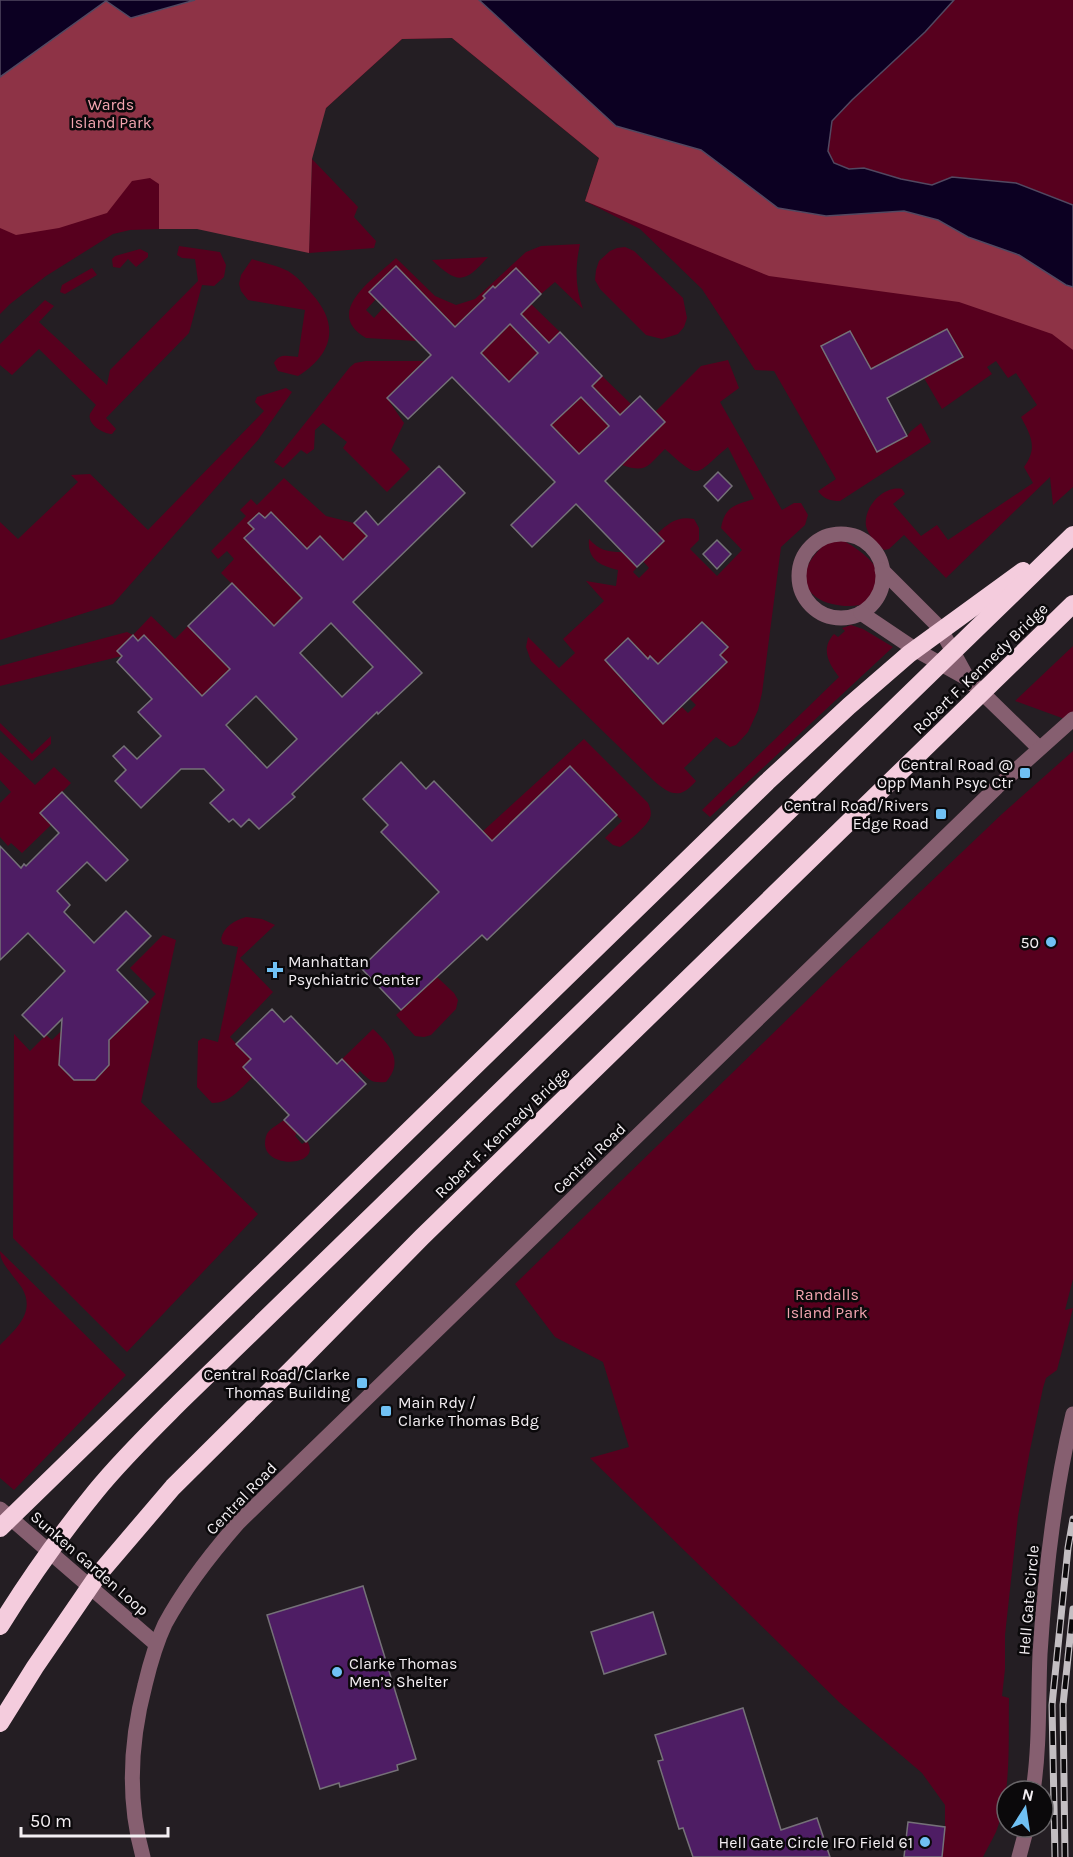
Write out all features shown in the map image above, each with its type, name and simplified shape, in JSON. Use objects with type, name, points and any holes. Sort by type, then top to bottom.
[{"type":"highway","points":[[0,1528],[798,753],[909,654],[1073,535]]},
{"type":"highway","name":"Robert F. Kennedy Bridge","points":[[0,1626],[37,1569],[97,1490],[181,1401],[1073,535]]},
{"type":"highway","name":"Robert F. Kennedy Bridge","points":[[0,1723],[98,1575],[173,1487],[422,1237],[1073,604]]},
{"type":"street","points":[[836,535],[849,535],[862,540],[873,549],[880,560],[882,570],[882,587],[876,599],[861,613],[842,618],[828,616],[815,609],[806,599],[799,572],[803,559],[811,547],[822,539],[836,535]]},
{"type":"street","points":[[882,570],[940,628],[968,679]]},
{"type":"street","points":[[861,613],[916,650],[968,679],[1039,748]]},
{"type":"street","name":"Central Road","points":[[156,1644],[189,1584],[238,1523],[988,795],[1073,719]]},
{"type":"street","name":"Hell Gate Circle","points":[[1035,1779],[1040,1653],[1048,1566],[1061,1472],[1073,1414]]},
{"type":"street","name":"Sunken Garden Loop","points":[[0,1509],[156,1644]]},
{"type":"street","points":[[143,1857],[132,1792],[132,1757],[136,1724],[156,1644]]},
{"type":"street","points":[[1019,1857],[1024,1839]]},
{"type":"green space","name":"Wards Island Park","points":[[195,0],[479,0],[616,126],[1073,287],[1073,487],[1053,505],[1050,477],[946,578],[904,535],[889,549],[884,550],[873,539],[866,526],[871,505],[881,494],[902,489],[905,494],[893,504],[921,536],[937,525],[948,540],[1033,483],[1024,467],[1031,454],[1032,442],[1021,417],[1037,405],[1016,373],[1008,378],[996,361],[987,367],[992,374],[942,409],[924,378],[962,358],[947,329],[871,369],[850,331],[821,346],[877,452],[907,436],[921,423],[931,442],[840,501],[825,498],[818,491],[836,479],[774,371],[755,370],[702,289],[640,229],[585,201],[599,158],[452,38],[402,39],[326,108],[159,194],[159,229],[130,230],[113,234],[46,276],[0,314],[0,77],[131,18]]},
{"type":"green space","name":"Wards Island Park","points":[[195,0],[479,0],[616,126],[701,150],[778,208],[826,216],[904,211],[938,220],[969,237],[1019,255],[1066,285],[1073,287],[1073,350],[1052,334],[959,302],[769,276],[585,201],[599,158],[452,38],[402,39],[326,108],[312,159],[309,253],[197,229],[159,229],[159,184],[150,178],[132,181],[107,213],[59,228],[16,235],[0,228],[0,77],[106,1],[131,18]]},
{"type":"green space","points":[[954,0],[1073,0],[1073,205],[1016,183],[952,177],[932,185],[864,168],[849,169],[834,163],[828,151],[832,121],[925,32]]},
{"type":"green space","points":[[312,159],[358,207],[354,217],[376,241],[374,248],[309,253]]},
{"type":"green space","points":[[580,244],[577,277],[578,293],[583,309],[555,282],[541,294],[516,268],[455,327],[396,266],[370,291],[376,299],[366,310],[374,318],[384,307],[417,341],[366,338],[354,328],[349,317],[357,296],[396,258],[435,296],[456,305],[475,299],[526,252],[541,246]]},
{"type":"green space","points":[[179,246],[220,252],[226,265],[224,277],[214,286],[202,285],[189,333],[106,418],[116,429],[112,434],[93,425],[90,414],[96,405],[39,349],[12,375],[0,365],[0,344],[45,300],[54,306],[39,322],[107,385],[110,370],[198,281],[195,259],[182,258],[177,255]]},
{"type":"green space","points":[[625,247],[634,251],[683,298],[687,318],[678,334],[662,339],[646,335],[600,289],[595,280],[599,261],[610,251]]},
{"type":"green space","points":[[140,249],[148,253],[148,257],[136,267],[128,259],[120,268],[113,267],[112,259],[115,256]]},
{"type":"green space","points":[[488,257],[473,272],[461,278],[448,274],[432,260]]},
{"type":"green space","points":[[252,259],[292,273],[312,294],[327,317],[329,338],[325,349],[310,367],[298,376],[278,371],[274,363],[281,356],[298,357],[305,310],[248,300],[239,284],[241,275]]},
{"type":"green space","points":[[92,268],[97,275],[65,294],[60,292],[62,285]]},
{"type":"green space","points":[[531,304],[560,332],[527,364],[515,389],[481,353]]},
{"type":"green space","points":[[728,360],[739,388],[720,402],[782,510],[794,503],[801,503],[808,515],[805,525],[781,547],[762,693],[758,710],[748,732],[736,745],[730,747],[716,737],[684,768],[696,781],[685,791],[675,793],[653,780],[531,661],[526,647],[528,637],[559,668],[575,653],[563,639],[604,601],[586,581],[616,586],[618,570],[596,561],[590,552],[589,539],[604,550],[622,552],[637,567],[633,572],[639,578],[649,568],[643,561],[664,542],[657,534],[678,520],[694,519],[699,528],[699,540],[690,549],[717,576],[742,550],[721,528],[728,511],[736,505],[754,499],[728,447],[698,471],[686,467],[665,449],[651,463],[642,468],[622,465],[665,422],[655,412],[701,366]],"holes":[[[702,622],[727,647],[720,655],[727,663],[690,699],[696,705],[688,713],[682,707],[663,724],[605,660],[627,638],[648,659],[651,657],[658,664]]]},
{"type":"green space","points":[[424,361],[387,398],[404,423],[391,450],[410,469],[387,492],[343,448],[347,442],[323,423],[315,430],[314,449],[307,454],[301,450],[283,468],[274,462],[350,367],[355,363]]},
{"type":"green space","points":[[602,376],[631,404],[620,415],[611,406],[600,417],[609,426],[579,454],[551,425]]},
{"type":"green space","points":[[286,388],[292,392],[258,440],[113,604],[0,640],[0,522],[18,539],[78,482],[71,475],[90,474],[148,530],[264,411],[255,402],[257,397]]},
{"type":"green space","points":[[284,478],[326,516],[354,523],[359,528],[375,529],[329,572],[333,549],[320,536],[307,549],[259,513],[248,523],[254,529],[244,538],[302,599],[268,632],[264,616],[221,573],[234,559],[227,551],[218,559],[211,551],[246,516],[240,510],[251,499],[257,505]]},
{"type":"green space","points":[[844,541],[866,556],[877,571],[878,579],[874,593],[860,605],[842,606],[823,601],[811,592],[805,580],[808,565],[821,548],[830,542]]},
{"type":"green space","points":[[151,616],[175,639],[188,626],[236,663],[202,696],[144,636],[138,641],[133,636],[117,651],[122,656],[0,686],[0,666],[127,632],[133,635]]},
{"type":"green space","points":[[851,625],[863,629],[893,647],[710,817],[702,810],[839,677],[829,662],[827,645],[834,634],[838,637],[845,631],[842,628]]},
{"type":"green space","points":[[1073,646],[1073,722],[1015,701]]},
{"type":"green space","points":[[0,723],[32,754],[51,736],[51,744],[32,761],[0,730]]},
{"type":"green space","points":[[584,739],[648,803],[650,818],[637,834],[620,847],[613,845],[605,838],[622,821],[570,766],[492,841],[482,832]]},
{"type":"green space","name":"Randalls Island Park","points":[[1073,751],[1073,1279],[1065,1310],[1073,1308],[1057,1370],[1046,1378],[1043,1388],[1018,1516],[1005,1635],[1002,1696],[1009,1698],[1007,1779],[995,1779],[995,1834],[983,1857],[942,1857],[945,1805],[922,1773],[839,1702],[590,1458],[629,1447],[603,1362],[555,1337],[515,1284],[1002,814]]},
{"type":"green space","points":[[0,752],[35,785],[54,767],[71,783],[62,792],[51,825],[22,853],[11,843],[8,846],[0,837],[0,803],[11,792],[0,780]]},
{"type":"green space","points":[[246,917],[262,919],[275,925],[240,958],[273,992],[230,1037],[251,1059],[243,1067],[253,1077],[229,1098],[212,1103],[197,1087],[198,1041],[203,1038],[218,1042],[238,947],[223,944],[221,939],[224,931],[230,925]]},
{"type":"green space","points":[[163,935],[176,940],[141,1102],[258,1214],[127,1352],[13,1238],[14,1034],[30,1051],[46,1035],[52,1040],[86,1007],[119,1031],[156,994],[130,968]]},
{"type":"green space","points":[[437,977],[454,993],[458,1000],[456,1009],[431,1035],[415,1036],[396,1015]]},
{"type":"green space","points":[[373,1029],[393,1053],[394,1067],[386,1082],[372,1081],[360,1071],[357,1074],[342,1059]]},
{"type":"green space","points":[[284,1120],[297,1133],[295,1136],[302,1144],[307,1141],[310,1149],[307,1156],[301,1160],[283,1161],[274,1158],[268,1152],[265,1144],[267,1134]]},
{"type":"green space","points":[[0,1251],[126,1375],[14,1490],[0,1478],[0,1345],[18,1326],[27,1305],[22,1288],[5,1265]]},
{"type":"shaded area","points":[[0,0],[195,0],[131,18],[106,1],[0,77]]},
{"type":"shaded area","points":[[479,0],[954,0],[925,32],[832,121],[828,151],[834,163],[849,169],[864,168],[932,185],[952,177],[1016,183],[1073,205],[1073,287],[1066,285],[1019,255],[968,237],[938,220],[904,211],[826,216],[778,208],[701,150],[616,126]]},
{"type":"building","points":[[396,266],[455,327],[485,298],[483,296],[493,286],[495,288],[516,268],[541,294],[521,314],[549,343],[560,332],[602,376],[592,386],[620,415],[640,396],[665,422],[605,481],[664,541],[637,567],[576,504],[532,547],[511,525],[555,482],[452,377],[408,419],[387,398],[431,355],[369,292]],"holes":[[[510,324],[538,353],[509,382],[481,353]],[[581,397],[609,426],[579,454],[551,425]]]},
{"type":"building","points":[[947,329],[963,357],[887,398],[907,436],[877,452],[821,346],[850,331],[871,369]]},
{"type":"building","points":[[439,466],[465,493],[353,602],[422,673],[378,714],[377,712],[292,794],[295,797],[259,829],[249,819],[241,827],[233,819],[229,822],[210,803],[224,790],[204,769],[181,769],[141,808],[115,781],[126,770],[113,756],[124,746],[137,759],[161,736],[138,712],[152,699],[117,662],[122,656],[117,651],[133,635],[138,641],[144,635],[202,696],[230,669],[188,626],[232,583],[274,626],[302,598],[244,538],[254,529],[248,523],[259,513],[265,518],[271,512],[307,549],[320,536],[343,560],[367,536],[354,523],[366,511],[378,525]],"holes":[[[331,623],[373,667],[342,697],[300,653]],[[256,696],[297,739],[267,768],[226,725]]]},
{"type":"building","points":[[718,472],[732,486],[718,501],[704,486]]},
{"type":"building","points":[[717,540],[731,554],[717,569],[703,554]]},
{"type":"building","points":[[702,622],[728,647],[720,655],[727,662],[663,724],[605,660],[628,638],[648,659],[650,656],[658,664]]},
{"type":"building","points":[[401,762],[426,789],[434,781],[492,841],[570,766],[617,815],[487,940],[482,935],[401,1010],[361,968],[439,892],[381,832],[388,825],[363,799]]},
{"type":"building","points":[[62,792],[128,860],[106,881],[87,862],[57,891],[70,905],[64,912],[94,943],[126,911],[151,936],[117,970],[148,1002],[109,1040],[109,1065],[95,1080],[74,1080],[59,1065],[62,1019],[44,1037],[22,1015],[65,971],[28,933],[0,960],[0,846],[21,868],[24,864],[26,866],[59,833],[40,813]]},
{"type":"building","points":[[272,1009],[284,1022],[291,1016],[337,1064],[342,1059],[366,1084],[306,1142],[284,1120],[289,1115],[243,1067],[251,1059],[236,1044]]},
{"type":"building","name":"Clarke Thomas Men’s Shelter","points":[[363,1586],[416,1759],[397,1765],[398,1770],[340,1787],[339,1783],[320,1789],[267,1615]]},
{"type":"building","points":[[653,1612],[666,1654],[604,1674],[591,1632]]},
{"type":"building","points":[[743,1708],[781,1830],[817,1818],[830,1857],[693,1857],[683,1828],[679,1829],[658,1761],[663,1760],[655,1735]]},
{"type":"building","name":"Hell Gate Circle IFO Field 61","points":[[908,1822],[945,1827],[942,1857],[904,1857]]},
{"type":"railway","points":[[1055,1857],[1052,1705],[1073,1519]]},
{"type":"railway","points":[[1065,1857],[1063,1705],[1073,1609]]},
{"type":"place","name":"Central Road @ Opp Manh Psyc Ctr","points":[[1025,773]]},
{"type":"place","name":"Central Road/Rivers Edge Road","points":[[941,814]]},
{"type":"place","name":"50","points":[[1051,942]]},
{"type":"place","name":"Manhattan Psychiatric Center","points":[[275,970]]},
{"type":"place","name":"Central Road/Clarke Thomas Building","points":[[362,1383]]},
{"type":"place","name":"Main Rdy / Clarke Thomas Bdg","points":[[386,1411]]},
{"type":"place","name":"Clarke Thomas Men’s Shelter","points":[[337,1672]]},
{"type":"place","name":"Hell Gate Circle IFO Field 61","points":[[925,1842]]}]
